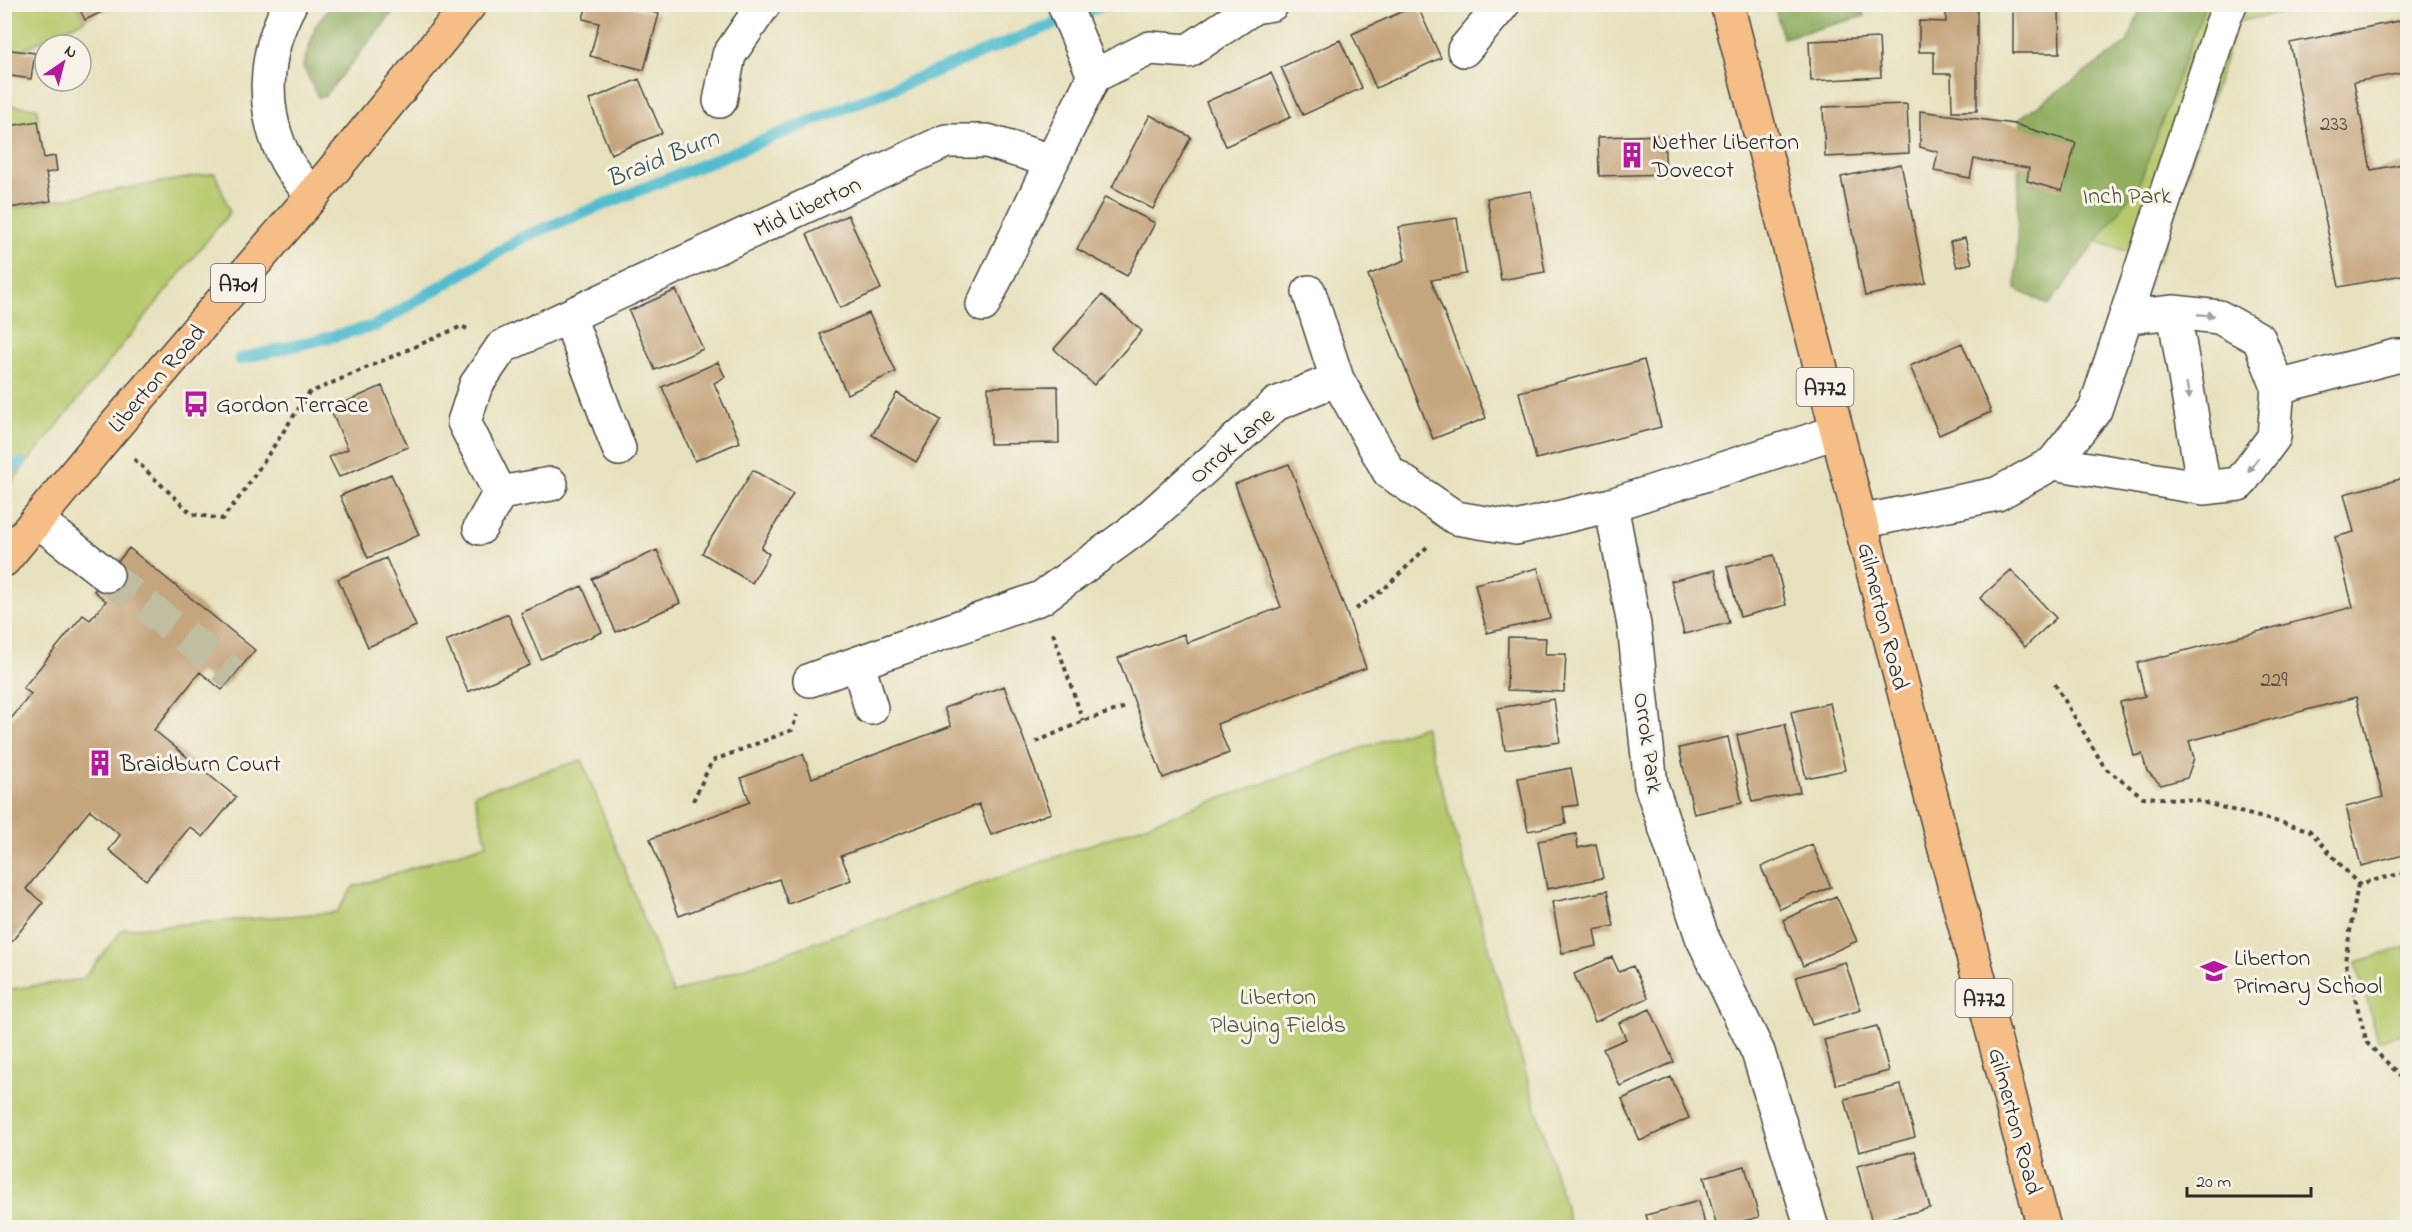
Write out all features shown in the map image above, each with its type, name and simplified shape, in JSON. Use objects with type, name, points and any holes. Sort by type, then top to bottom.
[{"type":"main road","name":"Liberton Road","points":[[4,560],[108,434],[312,196],[470,4]]},
{"type":"main road","name":"Gilmerton Road","points":[[1727,4],[1836,432],[2044,1227]]},
{"type":"street","points":[[290,4],[280,24],[271,53],[268,72],[269,104],[277,141],[288,163],[312,196]]},
{"type":"street","points":[[720,101],[729,55],[764,4]]},
{"type":"street","points":[[1064,4],[1094,76]]},
{"type":"street","points":[[983,305],[1094,76],[1150,48],[1188,51],[1254,7],[1272,4]]},
{"type":"street","points":[[1464,50],[1503,4]]},
{"type":"street","points":[[1860,522],[1997,494],[2053,463],[2095,411],[2230,4]]},
{"type":"street","name":"Mid Liberton","points":[[502,347],[946,141],[987,141],[1052,161]]},
{"type":"street","points":[[1310,292],[1337,379],[1389,472],[1456,518],[1516,528],[1611,505],[1836,432]]},
{"type":"street","points":[[2053,463],[2204,488],[2239,484],[2274,437],[2278,387],[2259,339],[2219,316],[2174,312],[2127,317]]},
{"type":"street","points":[[2174,312],[2204,488]]},
{"type":"street","points":[[568,318],[619,449]]},
{"type":"street","points":[[500,493],[464,422],[476,386],[502,347]]},
{"type":"street","points":[[2278,387],[2396,356],[2408,356]]},
{"type":"street","name":"Orrok Lane","points":[[810,680],[1041,598],[1137,528],[1276,404],[1337,379]]},
{"type":"street","points":[[500,493],[551,484]]},
{"type":"street","points":[[480,528],[500,493]]},
{"type":"street","name":"Orrok Park","points":[[1611,505],[1634,625],[1651,785],[1702,937],[1758,1053],[1812,1227]]},
{"type":"street","points":[[37,520],[107,575]]},
{"type":"street","points":[[858,663],[871,708]]},
{"type":"path","points":[[108,434],[192,514],[222,519],[242,494],[309,393],[462,326],[502,347]]},
{"type":"path","points":[[1356,609],[1384,589],[1456,518]]},
{"type":"path","points":[[1041,598],[1083,721]]},
{"type":"path","points":[[693,801],[712,761],[792,730],[810,680]]},
{"type":"path","points":[[2055,684],[2105,768],[2142,797],[2194,800],[2308,830],[2358,884]]},
{"type":"path","points":[[1036,742],[1083,721],[1126,707]]},
{"type":"path","points":[[2358,884],[2408,872]]},
{"type":"path","points":[[2358,884],[2345,961],[2367,1044],[2408,1083]]},
{"type":"green space","points":[[5,5],[77,5],[85,20],[58,33],[33,33],[33,45],[20,51],[5,49]]},
{"type":"green space","points":[[332,5],[399,5],[324,97],[318,97],[303,66],[316,25]]},
{"type":"green space","points":[[1774,5],[1858,5],[1865,16],[1783,38]]},
{"type":"green space","points":[[2142,5],[2205,5],[2139,184],[2049,305],[2016,289],[2020,118],[2127,43]]},
{"type":"green space","name":"Inch Park","points":[[2158,5],[2318,5],[2237,22],[2158,262],[2051,226]]},
{"type":"green space","points":[[5,105],[37,108],[38,121],[5,127]]},
{"type":"green space","points":[[215,173],[230,212],[5,490],[5,209]]},
{"type":"green space","name":"Liberton Playing Fields","points":[[1424,726],[1571,1227],[5,1227],[5,990],[83,979],[123,929],[337,912],[353,887],[487,844],[474,794],[582,760],[673,993]]},
{"type":"green space","points":[[2407,947],[2407,1032],[2378,1040],[2356,962]]},
{"type":"building","points":[[77,4],[118,4],[85,20]]},
{"type":"building","points":[[587,4],[633,4],[632,7],[659,14],[644,70],[590,56],[599,23],[583,19]]},
{"type":"building","points":[[1946,4],[1977,4],[1977,111],[1952,111],[1951,74],[1934,74],[1934,52],[1919,52],[1919,21],[1946,22]]},
{"type":"building","points":[[2013,4],[2076,4],[2076,7],[2059,7],[2060,53],[2013,53]]},
{"type":"building","points":[[1417,5],[1441,58],[1376,88],[1352,34]]},
{"type":"building","points":[[2408,19],[2408,72],[2354,82],[2371,170],[2408,163],[2408,274],[2339,287],[2290,43]]},
{"type":"building","points":[[1879,38],[1881,77],[1811,81],[1809,41]]},
{"type":"building","points":[[1340,40],[1362,88],[1303,115],[1281,67]]},
{"type":"building","points":[[4,49],[33,53],[31,79],[4,75]]},
{"type":"building","points":[[1271,73],[1291,117],[1226,146],[1206,102]]},
{"type":"building","points":[[639,79],[662,133],[611,154],[589,100]]},
{"type":"building","points":[[1907,104],[1909,153],[1825,157],[1823,107]]},
{"type":"building","points":[[1920,111],[2014,124],[2076,143],[2062,191],[2027,181],[2029,168],[1974,159],[1970,178],[1934,171],[1938,152],[1920,147]]},
{"type":"building","points":[[1150,115],[1191,137],[1153,209],[1112,187]]},
{"type":"building","points":[[38,121],[44,158],[55,156],[57,171],[46,173],[51,201],[4,209],[4,127]]},
{"type":"building","name":"Nether Liberton Dovecot","points":[[1664,135],[1666,174],[1599,176],[1598,137]]},
{"type":"building","points":[[1901,164],[1926,283],[1865,296],[1841,177]]},
{"type":"building","points":[[1531,191],[1545,272],[1501,280],[1487,198]]},
{"type":"building","points":[[1105,197],[1155,223],[1127,276],[1077,249]]},
{"type":"building","points":[[848,215],[881,289],[840,308],[807,234]]},
{"type":"building","points":[[1457,218],[1466,274],[1431,280],[1486,418],[1433,439],[1368,275],[1405,260],[1399,227]]},
{"type":"building","points":[[1965,238],[1972,263],[1957,267],[1950,242]]},
{"type":"building","points":[[676,290],[703,349],[655,370],[629,311]]},
{"type":"building","points":[[1102,295],[1142,331],[1094,385],[1054,349]]},
{"type":"building","points":[[869,313],[896,372],[847,394],[820,334]]},
{"type":"building","points":[[1962,343],[1991,412],[1939,435],[1910,366]]},
{"type":"building","points":[[1644,360],[1661,427],[1536,459],[1519,392]]},
{"type":"building","points":[[718,362],[725,377],[714,383],[740,442],[695,461],[662,387]]},
{"type":"building","points":[[382,386],[408,447],[339,477],[329,457],[348,449],[330,409]]},
{"type":"building","points":[[1058,386],[1059,443],[990,444],[988,387]]},
{"type":"building","points":[[897,393],[941,420],[916,462],[872,435]]},
{"type":"building","points":[[1289,464],[1366,668],[1217,724],[1229,753],[1163,778],[1118,658],[1184,634],[1187,643],[1281,607],[1235,484]]},
{"type":"building","points":[[753,470],[793,494],[761,548],[769,554],[752,583],[702,553]]},
{"type":"building","points":[[391,474],[419,535],[368,558],[340,496]]},
{"type":"building","points":[[2408,477],[2408,854],[2361,866],[2346,807],[2383,797],[2356,697],[2189,741],[2194,758],[2187,778],[2161,785],[2147,771],[2142,754],[2134,756],[2120,702],[2145,696],[2137,663],[2353,607],[2335,537],[2354,532],[2344,494]]},
{"type":"building","name":"Braidburn Court","points":[[129,548],[255,650],[222,690],[200,672],[154,730],[236,797],[203,837],[190,827],[146,880],[109,850],[120,835],[90,810],[26,889],[43,903],[8,946],[4,943],[4,723],[6,725],[31,694],[23,688],[83,615],[90,620],[106,601],[94,591]]},
{"type":"building","points":[[657,550],[680,603],[616,632],[592,579]]},
{"type":"building","points":[[1774,555],[1786,605],[1740,617],[1727,567]]},
{"type":"building","points":[[386,558],[416,626],[368,647],[338,579]]},
{"type":"building","points":[[1538,568],[1550,618],[1487,633],[1475,584]]},
{"type":"building","points":[[1715,570],[1729,623],[1684,634],[1671,581]]},
{"type":"building","points":[[2011,570],[2056,618],[2025,647],[1980,598]]},
{"type":"building","points":[[582,586],[602,632],[541,659],[521,613]]},
{"type":"building","points":[[508,614],[530,665],[468,692],[446,641]]},
{"type":"building","points":[[1508,637],[1546,638],[1545,654],[1566,654],[1564,692],[1507,690]]},
{"type":"building","points":[[1004,686],[1051,813],[991,835],[979,804],[841,856],[851,880],[788,904],[779,879],[679,916],[650,839],[750,802],[741,778],[803,754],[812,778],[951,726],[944,708]]},
{"type":"building","points":[[1554,699],[1560,742],[1505,750],[1498,708]]},
{"type":"building","points":[[1830,703],[1845,770],[1806,778],[1791,712]]},
{"type":"building","points":[[1785,724],[1800,792],[1752,802],[1737,735]]},
{"type":"building","points":[[1728,737],[1742,803],[1694,814],[1679,748]]},
{"type":"building","points":[[1571,768],[1578,805],[1563,807],[1566,824],[1528,831],[1518,778]]},
{"type":"building","points":[[1576,834],[1578,848],[1596,844],[1603,878],[1547,889],[1538,841]]},
{"type":"building","points":[[1812,844],[1831,887],[1780,909],[1761,867]]},
{"type":"building","points":[[1607,891],[1614,926],[1594,930],[1597,946],[1562,953],[1552,902]]},
{"type":"building","points":[[1836,896],[1857,941],[1803,966],[1783,920]]},
{"type":"building","points":[[1612,957],[1619,972],[1633,966],[1648,998],[1595,1022],[1574,974]]},
{"type":"building","points":[[1845,962],[1861,1010],[1812,1025],[1796,977]]},
{"type":"building","points":[[1650,1009],[1674,1062],[1620,1086],[1603,1049],[1626,1039],[1619,1023]]},
{"type":"building","points":[[1877,1026],[1889,1071],[1836,1085],[1824,1040]]},
{"type":"building","points":[[1671,1077],[1689,1118],[1640,1141],[1622,1099]]},
{"type":"building","points":[[1901,1085],[1915,1137],[1859,1152],[1845,1099]]},
{"type":"building","points":[[1915,1151],[1930,1208],[1872,1223],[1857,1166]]},
{"type":"building","points":[[1745,1166],[1759,1217],[1717,1228],[1704,1177]]},
{"type":"building","points":[[1699,1201],[1706,1228],[1650,1228],[1646,1215]]},
{"type":"waterway","name":"Braid Burn","points":[[240,359],[375,326],[523,237],[1107,4]]},
{"type":"waterway","name":"Braid Burn","points":[[4,470],[21,463]]},
{"type":"tunnel","points":[[107,575],[234,675]]},
{"type":"place","name":"Nether Liberton Dovecot","points":[[1632,155]]},
{"type":"place","name":"Gordon Terrace","points":[[196,404]]},
{"type":"place","name":"Braidburn Court","points":[[100,763]]},
{"type":"place","name":"Liberton Primary School","points":[[2214,971]]}]
